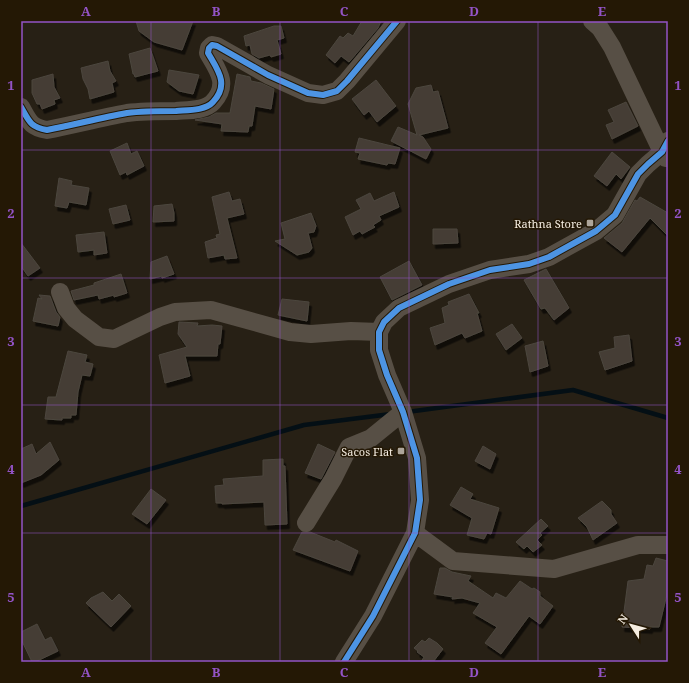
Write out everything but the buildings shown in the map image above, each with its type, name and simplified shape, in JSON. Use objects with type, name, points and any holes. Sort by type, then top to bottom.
[{"type":"street","points":[[24,119],[37,128],[47,130],[128,113],[192,110],[204,107],[212,103],[216,98],[222,82],[221,75],[208,52],[212,45],[217,46],[268,74],[308,93],[323,95],[337,91],[397,21]]},
{"type":"street","points":[[344,662],[373,616],[415,533],[420,500],[420,477],[417,458],[403,412],[387,375],[379,350],[379,332],[384,322],[399,308],[449,284],[490,270],[529,264],[549,257],[596,231],[615,215],[638,174],[648,164],[666,151],[612,47],[600,28],[592,21]]},
{"type":"street","points":[[60,292],[66,308],[75,318],[99,336],[114,339],[160,317],[175,312],[211,310],[290,332],[311,334],[350,331],[379,332]]},
{"type":"street","points":[[306,523],[333,479],[349,447],[371,438],[403,412]]},
{"type":"street","points":[[415,533],[453,561],[554,568],[638,545],[668,545]]},
{"type":"waterway","points":[[407,412],[573,390],[668,418]]},
{"type":"waterway","points":[[21,506],[304,425],[391,414]]},
{"type":"cycle path","points":[[21,107],[28,120],[33,125],[47,130],[127,113],[201,109],[210,105],[221,89],[218,71],[208,53],[209,48],[212,45],[217,46],[268,75],[308,93],[323,95],[337,91],[397,21]]},
{"type":"cycle path","points":[[344,662],[373,616],[415,533],[420,500],[417,458],[403,412],[387,375],[379,350],[379,332],[384,322],[399,308],[449,284],[490,270],[529,264],[549,257],[596,231],[615,215],[638,174],[662,152],[668,141]]},
{"type":"place","name":"Rathna Store","points":[[590,223]]},
{"type":"place","name":"Sacos Flat","points":[[401,451]]}]
